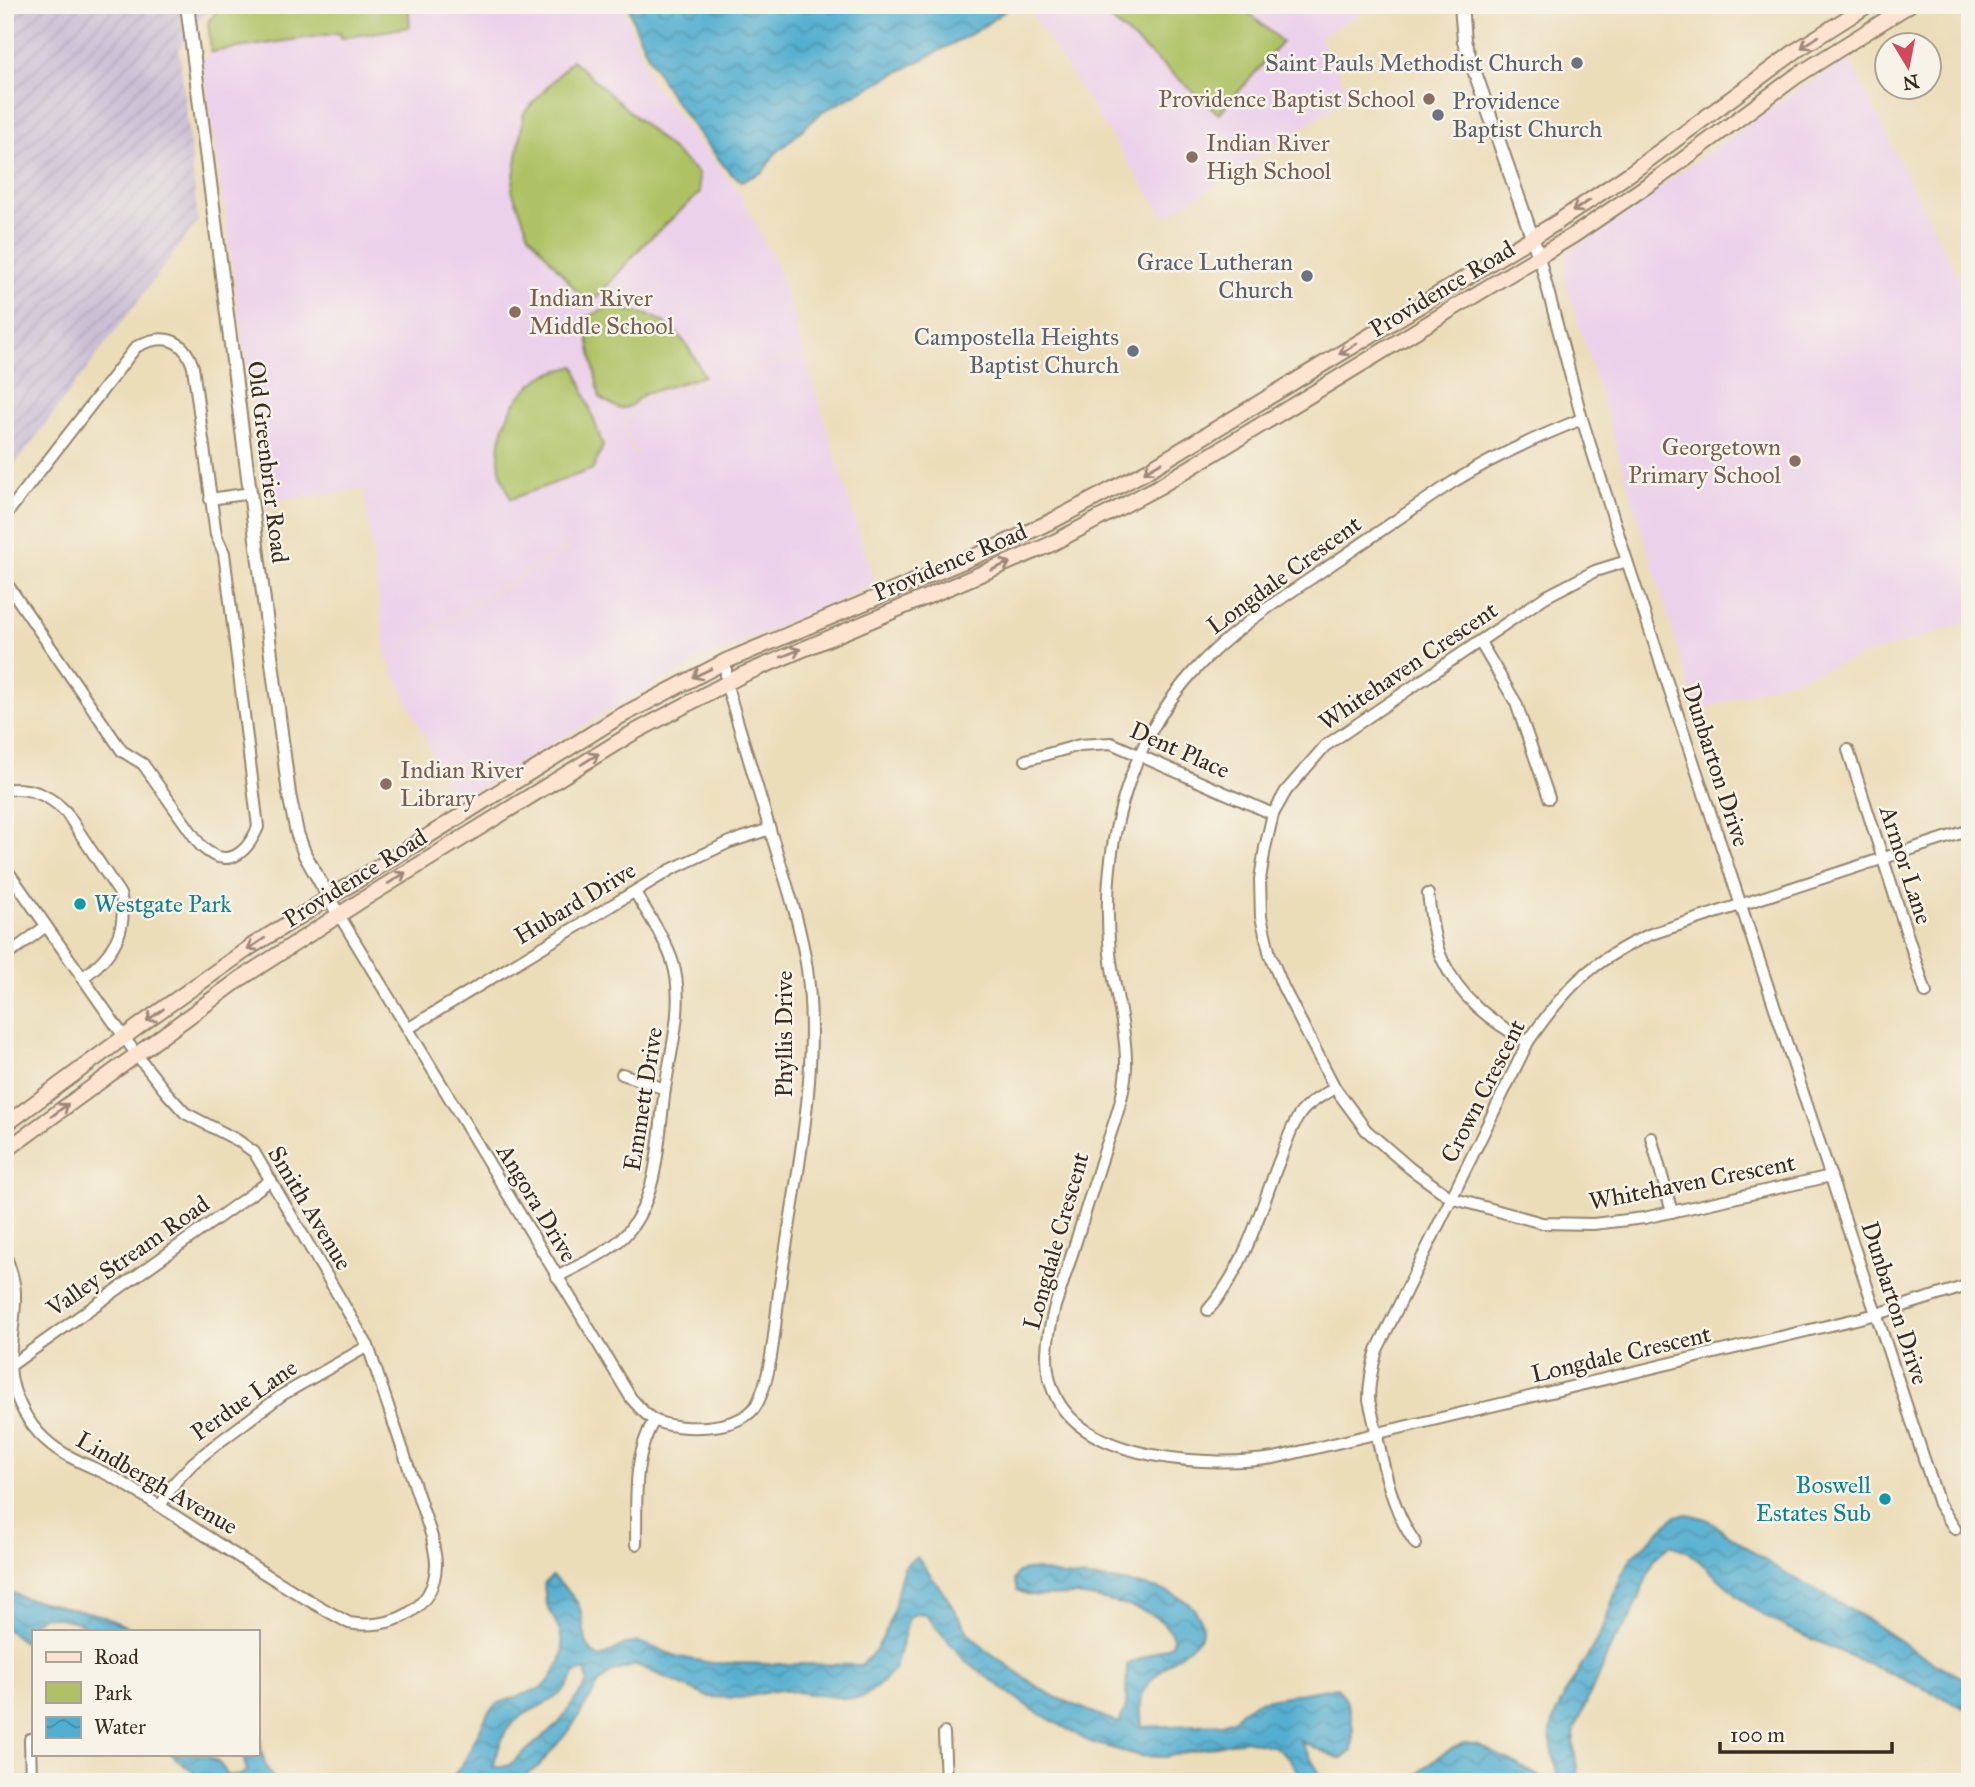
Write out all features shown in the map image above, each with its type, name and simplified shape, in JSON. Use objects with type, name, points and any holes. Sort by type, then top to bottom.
[{"type":"main road","name":"Providence Road","points":[[5,1125],[218,970],[328,897],[617,718],[726,661],[992,548],[1090,502],[1172,456],[1532,237],[1629,174],[1797,50],[1868,5]]},
{"type":"main road","name":"Providence Road","points":[[5,1151],[240,979],[619,741],[726,683],[1011,562],[1160,486],[1539,257],[1627,200],[1795,77],[1909,5]]},
{"type":"street","name":"Old Greenbrier Road","points":[[187,5],[289,794],[297,833],[305,855],[339,915]]},
{"type":"street","name":"Dunbarton Drive","points":[[1461,5],[1464,41],[1539,257],[1582,419],[1627,561],[1939,1504],[1955,1530]]},
{"type":"street","points":[[5,516],[136,346],[150,339],[164,339],[179,344],[189,356],[216,535],[224,553],[258,827],[251,844],[237,856],[220,858],[209,854],[201,846],[143,764],[122,751],[5,581]]},
{"type":"street","name":"Longdale Crescent","points":[[1582,419],[1518,445],[1453,482],[1230,636],[1193,672],[1167,705],[1140,756],[1121,809],[1111,852],[1107,901],[1111,955],[1120,1006],[1126,1068],[1120,1103],[1047,1336],[1046,1358],[1058,1400],[1069,1416],[1093,1434],[1132,1450],[1178,1460],[1242,1463],[1378,1434],[1877,1314],[1970,1285]]},
{"type":"street","points":[[210,499],[251,494]]},
{"type":"street","name":"Whitehaven Crescent","points":[[1627,561],[1595,571],[1564,586],[1325,746],[1286,791],[1273,814],[1260,879],[1261,917],[1270,955],[1283,987],[1335,1088],[1366,1130],[1411,1169],[1451,1198],[1542,1223],[1567,1225],[1616,1222],[1672,1212],[1830,1176]]},
{"type":"street","points":[[1480,642],[1516,703],[1549,798]]},
{"type":"street","name":"Phyllis Drive","points":[[654,1420],[681,1427],[735,1422],[751,1413],[762,1392],[773,1340],[810,1079],[807,969],[794,905],[726,683],[726,661]]},
{"type":"street","name":"Dent Place","points":[[1026,760],[1080,745],[1111,743],[1273,814]]},
{"type":"street","name":"Armor Lane","points":[[1848,750],[1926,993]]},
{"type":"street","points":[[5,790],[26,789],[55,801],[66,812],[120,894],[123,919],[114,946],[106,959],[82,978]]},
{"type":"street","name":"Hubard Drive","points":[[409,1028],[696,855],[770,829]]},
{"type":"street","name":"Crown Crescent","points":[[1416,1544],[1402,1525],[1394,1505],[1370,1399],[1369,1384],[1377,1350],[1528,1042],[1546,1016],[1591,966],[1620,948],[1651,934],[1970,830]]},
{"type":"street","name":"Smith Avenue","points":[[5,867],[136,1054],[185,1113],[237,1140],[254,1153],[368,1346],[432,1537],[436,1564],[433,1583],[421,1603]]},
{"type":"street","name":"Emmett Drive","points":[[557,1277],[615,1245],[637,1218],[646,1200],[656,1166],[677,1020],[677,992],[673,964],[664,942],[635,892]]},
{"type":"street","points":[[1428,894],[1441,958],[1458,985],[1476,1007],[1497,1025],[1528,1042]]},
{"type":"street","name":"Angora Drive","points":[[339,915],[621,1385],[636,1405],[654,1420]]},
{"type":"street","points":[[5,957],[46,926]]},
{"type":"street","points":[[622,1074],[665,1089]]},
{"type":"street","points":[[1208,1310],[1224,1293],[1236,1272],[1287,1142],[1301,1114],[1335,1088]]},
{"type":"street","points":[[1651,1137],[1672,1212]]},
{"type":"street","name":"Valley Stream Road","points":[[10,1366],[271,1180]]},
{"type":"street","name":"Lindbergh Avenue","points":[[5,1254],[15,1294],[10,1366],[14,1391],[22,1410],[37,1432],[56,1449],[113,1477],[349,1623],[365,1626],[395,1621],[421,1603]]},
{"type":"street","name":"Perdue Lane","points":[[160,1506],[185,1472],[214,1446],[282,1395],[368,1346]]},
{"type":"street","points":[[636,1544],[639,1452],[654,1420]]},
{"type":"street","points":[[944,1733],[946,1782]]},
{"type":"street","points":[[30,1739],[31,1782]]},
{"type":"shaded area","points":[[5,5],[210,5],[179,48],[198,221],[5,478]]},
{"type":"shaded area","name":"Indian River Middle School","points":[[408,5],[622,5],[652,83],[741,195],[779,270],[804,355],[647,395],[631,408],[624,424],[628,441],[636,456],[638,455],[629,440],[626,424],[633,408],[648,396],[805,356],[875,585],[699,661],[637,694],[455,803],[386,655],[569,549],[554,529],[567,548],[386,654],[364,489],[280,500],[267,511],[203,60],[211,52],[340,33],[342,38],[410,27]]},
{"type":"shaded area","name":"Indian River High School","points":[[1380,5],[1366,10],[1320,37],[1350,96],[1165,218],[1026,6]]},
{"type":"shaded area","name":"Georgetown Primary School","points":[[1848,58],[1970,300],[1970,621],[1697,711],[1565,279],[1568,252],[1783,99]]},
{"type":"green space","points":[[221,5],[408,5],[410,27],[341,38],[340,33],[211,52],[208,22]]},
{"type":"green space","points":[[1094,5],[1240,5],[1282,42],[1219,114]]},
{"type":"green space","points":[[572,60],[698,173],[700,193],[644,244],[589,306],[529,234],[512,190],[524,113]]},
{"type":"green space","points":[[609,308],[644,314],[667,325],[689,348],[704,376],[644,394],[630,406],[620,409],[600,398],[584,318]]},
{"type":"green space","points":[[575,366],[603,446],[593,469],[511,499],[502,476],[499,455],[503,428],[508,416],[523,393],[533,384],[548,374]]},
{"type":"water","points":[[628,5],[1013,5],[977,31],[822,112],[774,155],[763,172],[742,181],[730,173],[670,94],[646,52]]},
{"type":"water","points":[[1688,1514],[1706,1519],[1772,1565],[1970,1682],[1970,1711],[1785,1627],[1750,1607],[1689,1552],[1670,1545],[1655,1558],[1629,1620],[1612,1644],[1575,1729],[1573,1742],[1579,1782],[1553,1782],[1558,1779],[1550,1736],[1554,1718],[1602,1631],[1621,1576],[1632,1557],[1675,1516]]},
{"type":"water","points":[[917,1557],[946,1596],[969,1634],[985,1649],[1057,1698],[1119,1723],[1126,1707],[1127,1665],[1171,1645],[1174,1639],[1168,1629],[1156,1617],[1137,1609],[1077,1595],[1031,1595],[1017,1590],[1014,1580],[1018,1572],[1036,1570],[1064,1576],[1123,1582],[1168,1592],[1186,1602],[1198,1614],[1202,1631],[1194,1644],[1147,1685],[1141,1699],[1142,1727],[1222,1724],[1235,1719],[1241,1711],[1258,1701],[1337,1687],[1346,1701],[1351,1717],[1352,1751],[1343,1758],[1338,1758],[1300,1741],[1325,1782],[1305,1782],[1289,1759],[1275,1747],[1245,1740],[1165,1757],[1140,1756],[1090,1742],[1031,1709],[965,1661],[925,1614],[918,1613],[909,1617],[895,1668],[864,1697],[851,1699],[779,1690],[741,1698],[708,1697],[637,1665],[612,1672],[600,1682],[573,1725],[539,1766],[519,1780],[449,1782],[465,1760],[488,1713],[496,1704],[541,1688],[549,1681],[560,1663],[563,1650],[560,1631],[546,1603],[544,1584],[552,1576],[577,1602],[586,1641],[589,1648],[600,1658],[625,1644],[639,1642],[679,1657],[712,1663],[861,1665],[885,1633],[903,1570]],"holes":[[[586,1670],[587,1683],[558,1724],[508,1766],[493,1767],[502,1738],[513,1723],[555,1697],[566,1688],[575,1673]]]},
{"type":"water","points":[[5,1590],[25,1598],[100,1615],[134,1630],[91,1630],[76,1622],[44,1616],[31,1624],[39,1630],[32,1630],[32,1648],[5,1628]]},
{"type":"water","points":[[259,1734],[264,1759],[276,1782],[206,1782],[173,1756],[210,1757],[217,1761],[227,1775],[238,1776],[247,1771],[243,1756],[259,1756]]},
{"type":"water","points":[[1465,1743],[1479,1745],[1550,1782],[1491,1782],[1468,1771],[1456,1771],[1426,1782],[1410,1782],[1436,1759]]},
{"type":"place","name":"Saint Pauls Methodist Church","points":[[1577,63]]},
{"type":"place","name":"Providence Baptist School","points":[[1429,99]]},
{"type":"place","name":"Providence Baptist Church","points":[[1438,115]]},
{"type":"place","name":"Indian River High School","points":[[1192,157]]},
{"type":"place","name":"Grace Lutheran Church","points":[[1307,276]]},
{"type":"place","name":"Indian River Middle School","points":[[515,312]]},
{"type":"place","name":"Campostella Heights Baptist Church","points":[[1133,351]]},
{"type":"place","name":"Georgetown Primary School","points":[[1795,461]]},
{"type":"place","name":"Indian River Library","points":[[386,784]]},
{"type":"place","name":"Westgate Park","points":[[80,904]]},
{"type":"place","name":"Boswell Estates Sub","points":[[1885,1499]]}]
